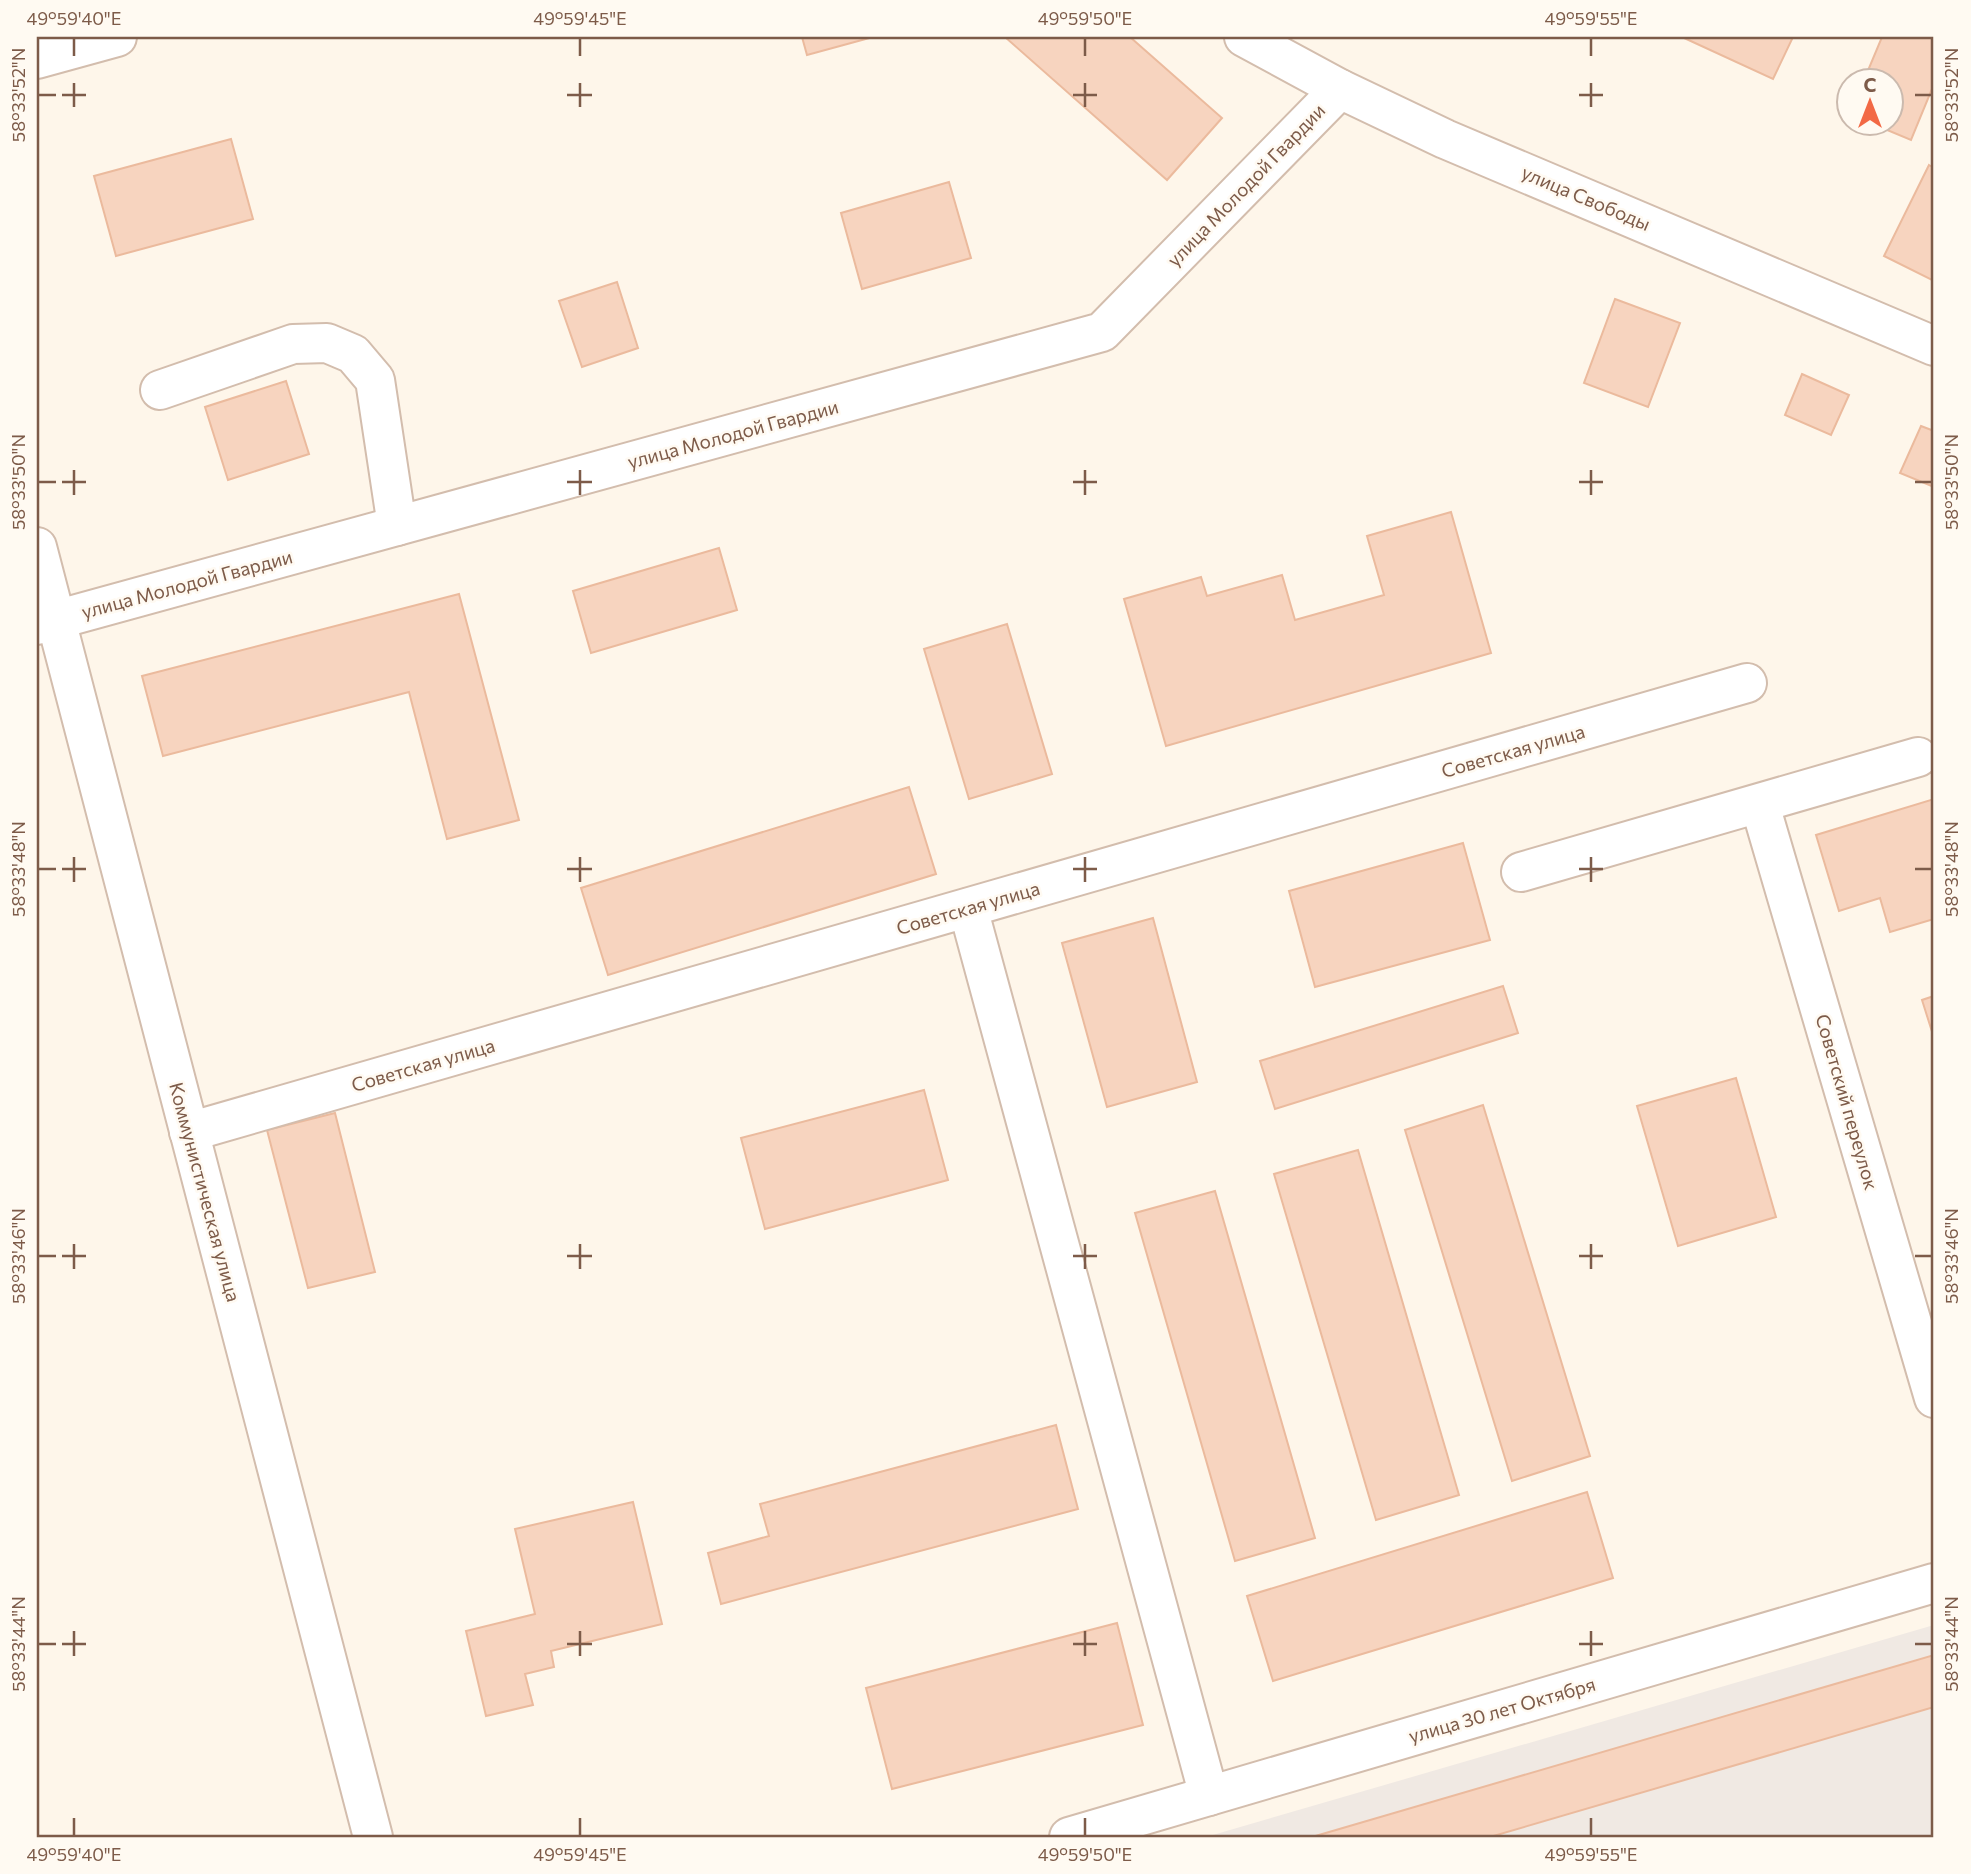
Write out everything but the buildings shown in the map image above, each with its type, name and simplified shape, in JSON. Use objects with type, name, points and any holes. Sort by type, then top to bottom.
[{"type":"street","points":[[37,59],[117,37]]},
{"type":"street","name":"улица Свободы","points":[[1244,37],[1340,89],[1445,139],[1934,346]]},
{"type":"street","name":"улица Молодой Гвардии","points":[[47,622],[1101,332],[1340,89]]},
{"type":"street","points":[[160,390],[293,344],[327,343],[353,354],[375,380],[397,526]]},
{"type":"street","name":"Коммунистическая улица","points":[[37,547],[47,622],[189,1132],[373,1837]]},
{"type":"street","name":"Советская улица","points":[[189,1132],[1747,683]]},
{"type":"street","points":[[1521,872],[1760,805],[1918,757]]},
{"type":"street","name":"Советский переулок","points":[[1760,805],[1934,1398]]},
{"type":"street","points":[[968,908],[1209,1796]]},
{"type":"street","name":"улица 30 лет Октября","points":[[1069,1837],[1934,1583]]},
{"type":"shaded area","points":[[1934,1625],[1934,1837],[1206,1837]]}]
